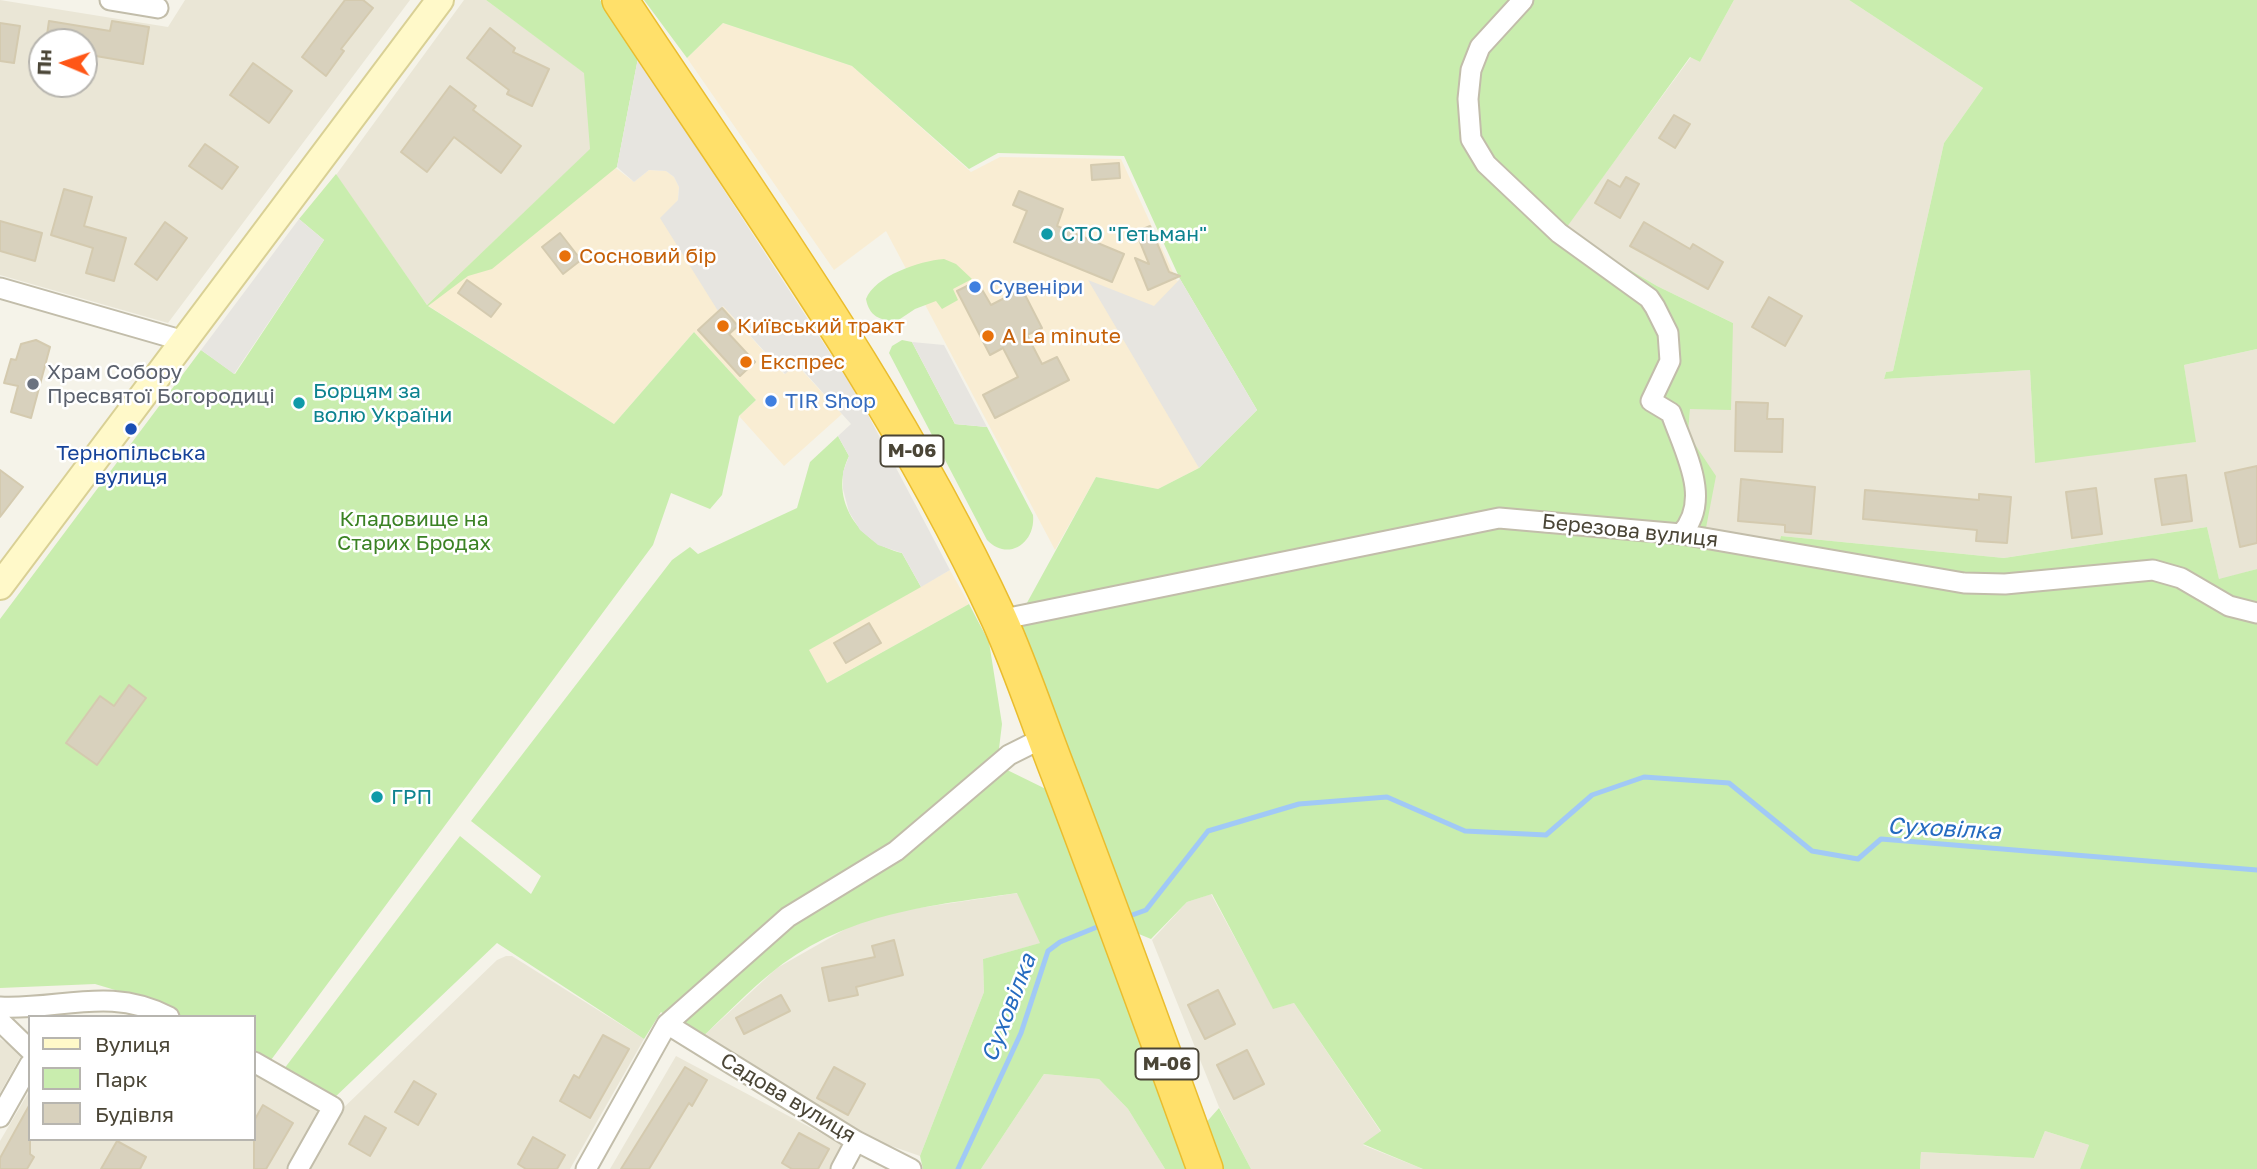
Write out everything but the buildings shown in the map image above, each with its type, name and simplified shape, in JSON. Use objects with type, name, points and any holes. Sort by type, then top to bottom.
[{"type":"highway","name":"М-06","points":[[620,0],[862,363],[898,424],[999,621],[1090,854],[1205,1169]]},
{"type":"main road","points":[[0,586],[440,0]]},
{"type":"street","points":[[110,0],[158,8]]},
{"type":"street","points":[[1524,0],[1480,47],[1471,71],[1468,99],[1471,139],[1486,164],[1559,233],[1648,298],[1660,314],[1668,333],[1670,361],[1651,401],[1671,412],[1698,493],[1691,523],[1681,534]]},
{"type":"street","points":[[0,288],[184,341]]},
{"type":"street","name":"Березова вулиця","points":[[999,621],[1499,518],[1681,534],[1964,583],[2005,584],[2153,570],[2180,578],[2229,606],[2257,613]]},
{"type":"street","points":[[586,1169],[667,1024],[789,917],[896,851],[1009,755],[1045,737]]},
{"type":"street","points":[[0,1007],[59,1010],[117,999],[165,1015]]},
{"type":"street","points":[[0,1021],[28,1048]]},
{"type":"street","name":"Садова вулиця","points":[[667,1024],[856,1141],[911,1169]]},
{"type":"street","points":[[256,1063],[333,1107],[298,1169]]},
{"type":"street","points":[[0,1116],[28,1067]]},
{"type":"street","points":[[841,1169],[856,1141]]},
{"type":"shaded area","points":[[0,0],[168,27],[185,0],[410,0],[168,323],[0,275]]},
{"type":"shaded area","points":[[464,0],[486,0],[585,73],[591,149],[427,305],[336,175]]},
{"type":"shaded area","points":[[1734,0],[1849,0],[1983,88],[1944,143],[1893,371],[1886,372],[1884,379],[2030,370],[2035,462],[2195,442],[2184,365],[2257,349],[2257,569],[2219,580],[2207,527],[2004,558],[1781,536],[1779,544],[1705,534],[1688,434],[1690,408],[1733,323],[1657,286],[1563,231],[1691,57],[1700,62]]},
{"type":"shaded area","points":[[723,23],[852,66],[971,172],[1000,157],[1121,159],[1177,281],[1180,279],[1199,468],[1158,489],[1096,477],[1055,550],[886,231],[834,270],[687,58]]},
{"type":"shaded area","points":[[638,58],[858,396],[950,570],[921,587],[902,553],[878,545],[860,530],[849,512],[843,489],[843,472],[849,456],[838,436],[851,424],[797,364],[785,374],[723,306],[718,311],[660,218],[678,200],[679,187],[674,177],[666,171],[649,170],[634,182],[617,167]]},
{"type":"shaded area","points":[[591,149],[634,182],[649,170],[666,171],[674,177],[679,187],[678,200],[672,208],[718,310],[723,306],[784,374],[796,364],[842,414],[784,466],[739,416],[756,400],[694,332],[614,424],[427,305]]},
{"type":"shaded area","points":[[299,219],[324,240],[234,374],[201,350]]},
{"type":"shaded area","points":[[1180,279],[1257,410],[1199,468],[1088,280],[1154,306]]},
{"type":"shaded area","points":[[912,342],[944,345],[987,427],[955,424]]},
{"type":"shaded area","points":[[950,570],[969,604],[827,683],[808,650]]},
{"type":"shaded area","points":[[1018,893],[1041,943],[983,959],[984,992],[920,1156],[857,1134],[698,1041],[777,968],[849,927],[892,912]]},
{"type":"shaded area","points":[[1211,894],[1273,1008],[1294,1003],[1381,1132],[1363,1145],[1423,1169],[1251,1169],[1219,1107],[1152,940],[1187,902]]},
{"type":"shaded area","points":[[512,956],[644,1039],[570,1169],[306,1169],[336,1115],[497,960]]},
{"type":"shaded area","points":[[0,1039],[23,1052],[0,1093]]},
{"type":"shaded area","points":[[676,1056],[845,1146],[832,1169],[610,1169]]},
{"type":"shaded area","points":[[256,1074],[322,1108],[288,1169],[0,1169],[0,1141],[28,1093],[28,1141],[256,1141]]},
{"type":"shaded area","points":[[1044,1074],[1099,1079],[1128,1109],[1165,1169],[981,1169]]},
{"type":"shaded area","points":[[2045,1131],[2089,1145],[2080,1169],[1920,1169],[1921,1152],[2034,1158]]},
{"type":"green space","name":"Кладовище на Старих Бродах","points":[[486,0],[600,0],[638,58],[617,167],[492,269],[468,276],[428,306],[614,424],[694,332],[756,400],[739,416],[722,495],[710,509],[671,493],[653,545],[271,1060],[256,1053],[256,1015],[180,1015],[152,1001],[95,984],[0,988],[0,619],[201,350],[235,374],[324,240],[299,219],[336,174],[427,305],[590,149],[584,73]]},
{"type":"green space","points":[[644,0],[1734,0],[1700,62],[1690,57],[1564,231],[1657,286],[1733,323],[1731,410],[1690,409],[1688,434],[1716,476],[1705,533],[1779,543],[1781,536],[2004,558],[2207,527],[2219,579],[2257,569],[2257,1169],[2080,1169],[2089,1145],[2045,1131],[2034,1158],[1921,1152],[1920,1169],[1423,1169],[1363,1144],[1381,1131],[1294,1003],[1273,1009],[1212,894],[1187,902],[1151,939],[1134,932],[1017,621],[1096,477],[1158,489],[1199,468],[1257,410],[1180,279],[1124,156],[998,153],[969,169],[852,66],[723,23],[687,58]]},
{"type":"green space","points":[[1849,0],[2257,0],[2257,349],[2184,365],[2196,442],[2035,463],[2030,370],[1884,379],[1886,372],[1893,371],[1944,143],[1983,88]]},
{"type":"green space","points":[[944,259],[956,264],[972,279],[953,289],[958,300],[942,309],[936,301],[915,309],[897,321],[881,319],[870,310],[866,299],[878,283],[911,266]]},
{"type":"green space","points":[[902,340],[912,342],[955,424],[987,427],[1033,515],[1030,534],[1019,546],[1003,549],[987,540],[889,353],[892,346]]},
{"type":"green space","points":[[838,436],[849,456],[843,472],[842,488],[852,517],[873,540],[902,553],[921,587],[809,650],[827,683],[969,604],[989,642],[1002,724],[997,765],[1052,792],[1192,1169],[1165,1169],[1128,1109],[1099,1079],[1044,1074],[981,1169],[923,1169],[920,1156],[984,992],[983,959],[1040,943],[1017,893],[891,914],[832,935],[776,969],[698,1041],[661,1012],[644,1039],[497,943],[333,1099],[284,1069],[460,836],[531,894],[541,876],[471,821],[672,560],[690,547],[698,554],[797,508],[810,462]]},
{"type":"green space","points":[[1219,1108],[1251,1169],[1219,1169],[1203,1126]]},
{"type":"waterway","name":"Суховілка","points":[[1124,918],[1146,910],[1208,831],[1299,804],[1387,797],[1465,831],[1546,835],[1592,795],[1644,777],[1729,783],[1812,851],[1858,859],[1881,839],[2257,870]]},
{"type":"waterway","name":"Суховілка","points":[[958,1169],[1021,1033],[1048,951],[1060,942],[1102,925]]},
{"type":"place","name":"СТО \"Гетьман\"","points":[[1047,234]]},
{"type":"place","name":"Сосновий бір","points":[[565,256]]},
{"type":"place","name":"Сувеніри","points":[[975,287]]},
{"type":"place","name":"Київський тракт","points":[[723,326]]},
{"type":"place","name":"A La minute","points":[[988,336]]},
{"type":"place","name":"Експрес","points":[[746,362]]},
{"type":"place","name":"Храм Собору Пресвятої Богородиці","points":[[33,384]]},
{"type":"place","name":"TIR Shop","points":[[771,401]]},
{"type":"place","name":"Борцям за волю України","points":[[299,403]]},
{"type":"place","name":"Тернопільська вулиця","points":[[131,429]]},
{"type":"place","name":"ГРП","points":[[377,797]]}]
